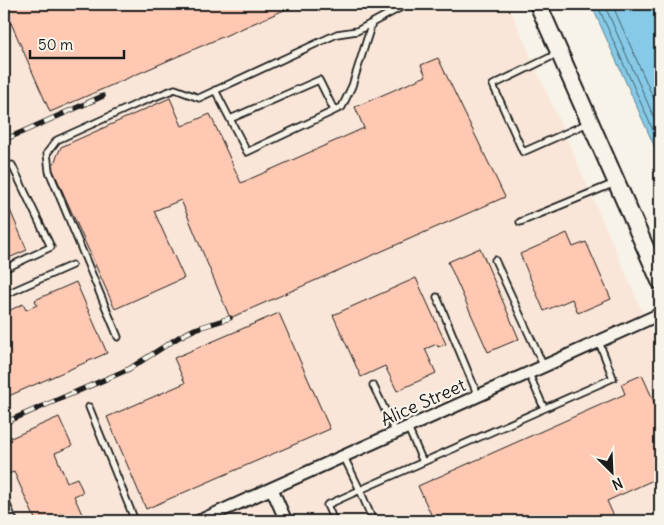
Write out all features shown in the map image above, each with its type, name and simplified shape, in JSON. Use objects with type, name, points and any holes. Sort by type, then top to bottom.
[{"type":"main road","points":[[538,4],[660,281]]},
{"type":"street","name":"Alice Street","points":[[199,521],[660,314]]},
{"type":"street","points":[[272,489],[286,521]]},
{"type":"lane","points":[[118,337],[49,171],[48,153],[57,140],[175,89],[199,98],[337,34],[357,31],[407,4]]},
{"type":"lane","points":[[215,90],[247,152],[342,107],[352,86],[372,23]]},
{"type":"lane","points":[[560,53],[493,85],[523,152],[590,122]]},
{"type":"lane","points":[[230,119],[319,80],[334,110]]},
{"type":"lane","points":[[4,269],[52,247],[12,165]]},
{"type":"lane","points":[[520,222],[617,182]]},
{"type":"lane","points":[[495,260],[544,367]]},
{"type":"lane","points":[[4,295],[72,265]]},
{"type":"lane","points":[[437,297],[478,396]]},
{"type":"lane","points":[[334,521],[327,505],[612,378],[599,342]]},
{"type":"lane","points":[[529,374],[544,408]]},
{"type":"lane","points":[[373,385],[396,433]]},
{"type":"lane","points":[[89,407],[135,521]]},
{"type":"lane","points":[[408,428],[423,462]]},
{"type":"lane","points":[[344,457],[373,521]]},
{"type":"lane","points":[[4,498],[14,521]]},
{"type":"shaded area","points":[[4,4],[508,4],[660,352],[660,521],[4,521]]},
{"type":"water","points":[[591,4],[660,4],[660,157],[657,152]]},
{"type":"building","points":[[4,4],[298,4],[50,112],[11,23],[4,27]]},
{"type":"building","points":[[438,58],[505,197],[230,318],[181,200],[154,211],[184,278],[115,309],[52,168],[61,147],[170,98],[182,126],[210,114],[241,183],[364,128],[355,107],[426,76],[421,65]]},
{"type":"building","points":[[4,196],[27,250],[4,260]]},
{"type":"building","points":[[567,233],[573,247],[586,242],[611,299],[578,313],[572,299],[544,311],[520,254]]},
{"type":"building","points":[[480,248],[519,339],[488,352],[448,262]]},
{"type":"building","points":[[416,278],[446,344],[438,347],[437,344],[425,349],[436,373],[397,391],[385,366],[361,377],[333,315]]},
{"type":"building","points":[[76,282],[107,353],[4,398],[4,313],[23,304],[26,310],[37,305],[35,300]]},
{"type":"building","points":[[279,313],[330,429],[146,509],[107,417],[185,383],[174,358]]},
{"type":"building","points":[[642,375],[660,415],[660,477],[607,501],[616,521],[434,521],[418,486],[625,394],[621,384]]},
{"type":"building","points":[[59,417],[72,446],[55,453],[67,482],[77,478],[83,492],[74,496],[85,521],[36,521],[14,472],[5,475],[4,472],[4,441]]},
{"type":"railway","points":[[4,140],[103,96]]},
{"type":"railway","points":[[4,423],[129,369],[195,329],[230,318]]}]
